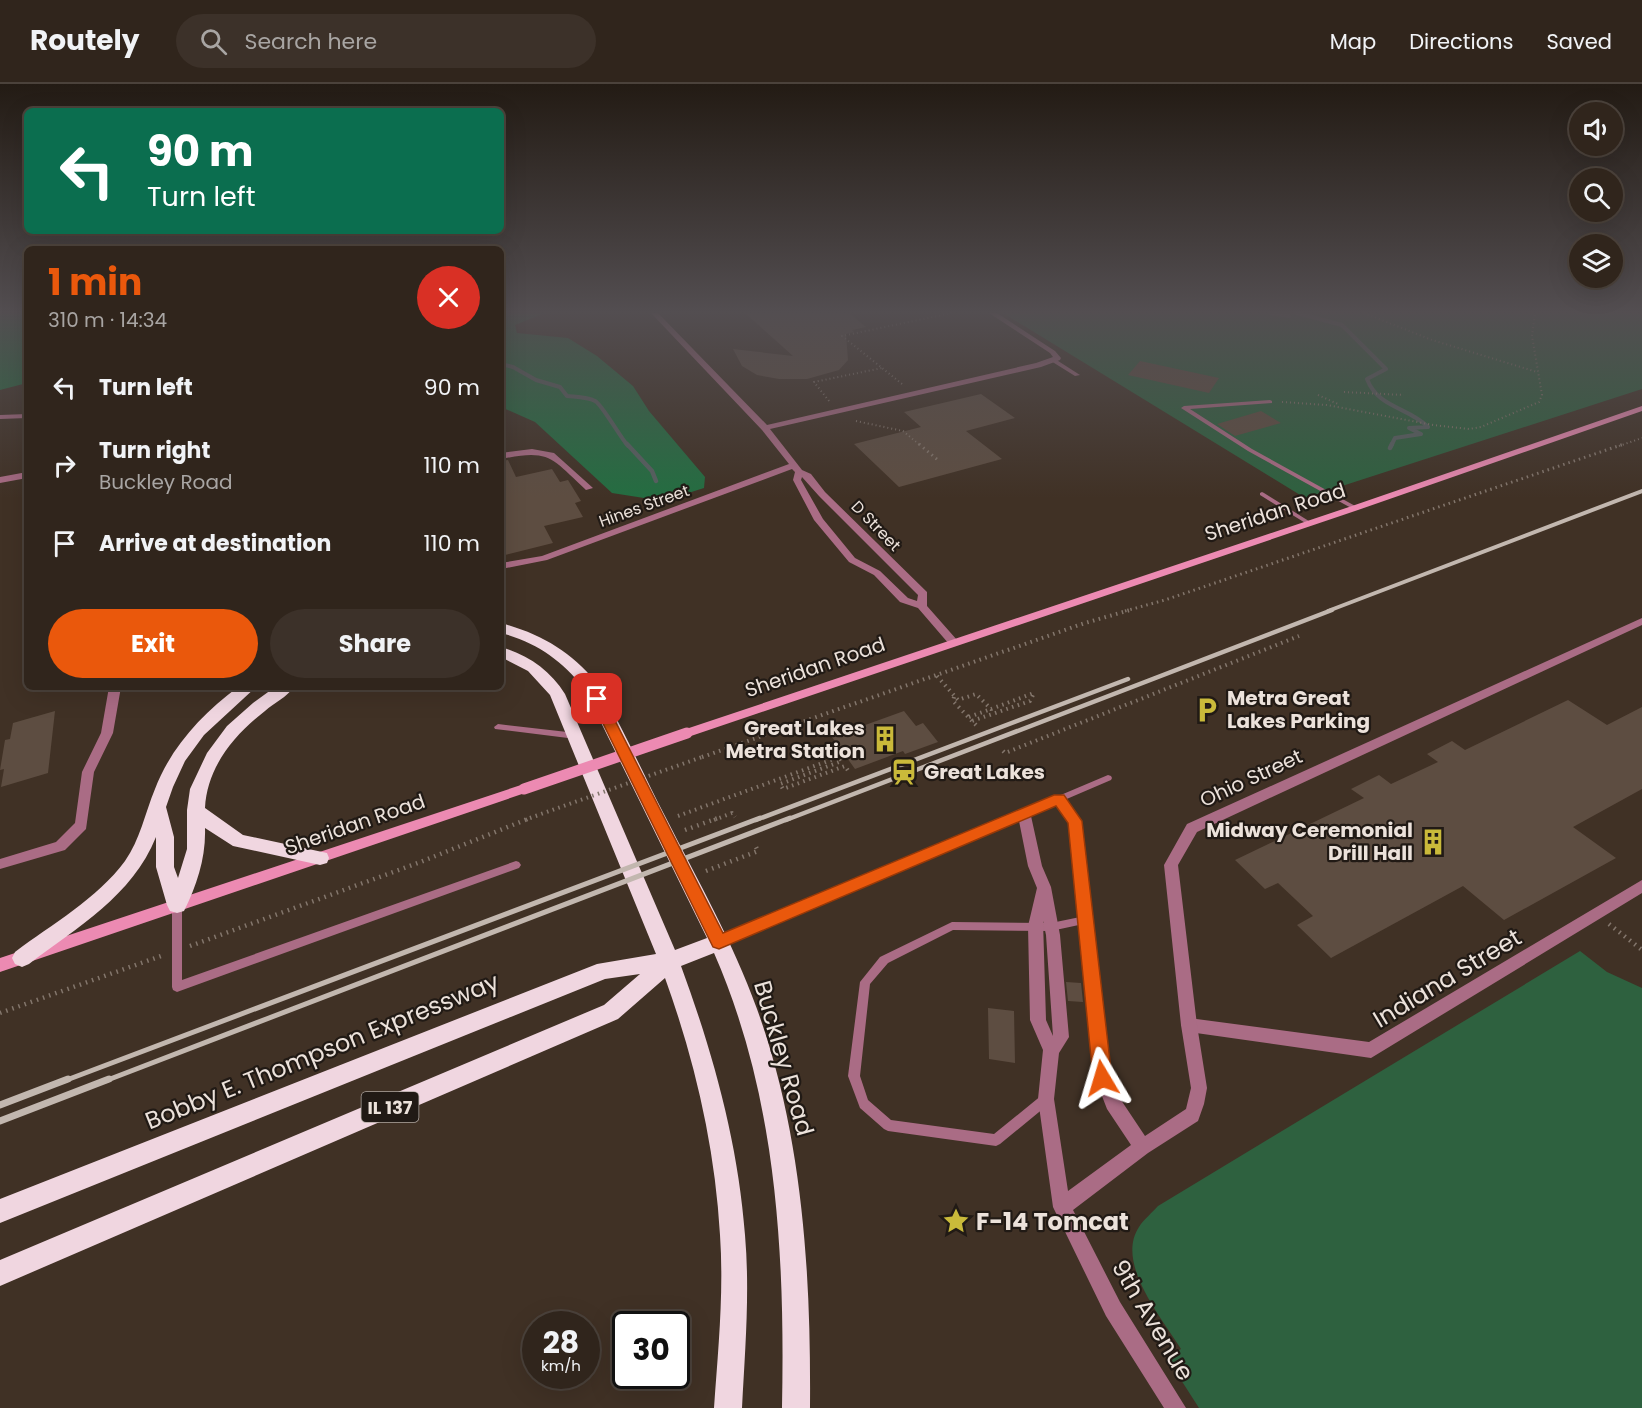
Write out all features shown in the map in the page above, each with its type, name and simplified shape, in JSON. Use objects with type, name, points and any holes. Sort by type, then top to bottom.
[{"type":"highway","name":"Buckley Road","points":[[504,629],[528,636],[559,652],[574,665],[591,686],[719,942],[753,1029],[785,1159],[794,1248],[796,1408]]},
{"type":"highway","points":[[504,653],[526,663],[551,684],[576,736],[670,961],[706,1074],[723,1154],[733,1234],[734,1283],[728,1408]]},
{"type":"highway","points":[[22,957],[119,882],[131,868],[143,847],[175,763],[189,742],[225,705],[244,690]]},
{"type":"highway","points":[[177,905],[195,850],[199,789],[207,770],[226,738],[253,711],[282,690]]},
{"type":"highway","points":[[158,809],[165,837],[165,867],[177,905]]},
{"type":"highway","points":[[196,810],[222,831],[239,841],[320,858]]},
{"type":"highway","name":"Bobby E. Thompson Expressway","points":[[0,1211],[604,970],[670,961],[719,942]]},
{"type":"highway","name":"Bobby E. Thompson Expressway","points":[[0,1273],[611,1012],[670,961]]},
{"type":"main road","name":"Sheridan Road","points":[[0,965],[953,642],[1309,524],[1642,408]]},
{"type":"street","name":"D Street","points":[[714,375],[765,428],[796,469],[808,476],[822,494],[923,594],[922,606]]},
{"type":"street","points":[[765,428],[996,375]]},
{"type":"street","points":[[0,417],[24,416]]},
{"type":"street","points":[[504,455],[528,450],[547,451],[560,459],[589,488]]},
{"type":"street","name":"D Street","points":[[796,469],[797,480],[819,520],[852,560],[877,573],[904,600],[922,606],[953,642]]},
{"type":"street","name":"Hines Street","points":[[504,565],[544,558],[796,469]]},
{"type":"street","points":[[0,480],[24,475]]},
{"type":"street","name":"Ohio Street","points":[[1062,1207],[1142,1147],[1186,1120],[1192,1115],[1196,1104],[1199,1088],[1189,1025],[1171,865],[1192,828],[1642,621]]},
{"type":"street","points":[[0,864],[60,846],[81,825],[88,772],[107,733],[114,690]]},
{"type":"street","points":[[719,942],[1059,799],[1075,821],[1102,1078],[1113,1103],[1142,1147]]},
{"type":"street","name":"9th Avenue","points":[[1024,814],[1035,866],[1044,887],[1038,1020],[1051,1050],[1046,1099],[1062,1207],[1113,1309],[1176,1408]]},
{"type":"street","name":"Indiana Street","points":[[1189,1025],[1371,1050],[1642,886]]},
{"type":"lane","points":[[1270,402],[1184,408],[1250,450],[1355,508]]},
{"type":"lane","points":[[1262,494],[1309,524]]},
{"type":"lane","points":[[498,727],[576,736]]},
{"type":"lane","points":[[1059,799],[1108,778]]},
{"type":"lane","points":[[177,905],[177,987],[516,865]]},
{"type":"lane","points":[[1046,1099],[996,1140],[888,1125],[864,1104],[854,1076],[865,982],[884,960],[952,926],[1043,926],[1085,920]]},
{"type":"path","points":[[891,375],[910,390]]},
{"type":"path","points":[[1270,402],[1344,407],[1418,423],[1468,429],[1481,427],[1539,402],[1542,395],[1538,375]]},
{"type":"path","points":[[1344,392],[1404,395]]},
{"type":"path","points":[[1318,395],[1344,407]]},
{"type":"path","points":[[204,941],[418,863],[530,818],[1085,623],[1165,600],[1642,438]]},
{"type":"path","points":[[1003,751],[1005,753],[1299,636]]},
{"type":"path","points":[[937,676],[958,700],[976,694],[990,709]]},
{"type":"path","points":[[954,696],[953,701],[968,717],[974,723],[1030,701],[1034,693],[968,717]]},
{"type":"path","points":[[678,816],[839,757],[842,761],[780,784],[783,789],[845,766],[849,772]]},
{"type":"path","points":[[685,830],[732,813],[735,817]]},
{"type":"path","points":[[706,871],[758,851],[756,847]]},
{"type":"path","points":[[1596,914],[1642,950]]},
{"type":"path","points":[[0,1012],[146,962]]},
{"type":"green space","points":[[0,375],[24,375],[24,384],[0,390]]},
{"type":"green space","points":[[504,375],[620,375],[633,386],[649,411],[705,477],[704,488],[663,501],[612,493],[535,422],[504,408]]},
{"type":"green space","points":[[1104,375],[1642,375],[1642,389],[1305,498]]},
{"type":"green space","points":[[1580,951],[1607,972],[1642,988],[1642,1408],[1199,1408],[1167,1358],[1181,1349],[1153,1306],[1137,1273],[1133,1257],[1133,1241],[1143,1221],[1158,1206]]},
{"type":"building","points":[[757,375],[822,375],[807,379],[779,379]]},
{"type":"building","points":[[1128,375],[1204,375],[1219,378],[1209,393]]},
{"type":"building","points":[[981,394],[1015,418],[966,431],[1002,459],[899,487],[854,444],[921,427],[904,412]]},
{"type":"building","points":[[1261,411],[1281,423],[1235,436],[1217,424]]},
{"type":"building","points":[[508,460],[516,477],[552,469],[560,482],[568,480],[581,501],[575,503],[583,517],[544,526],[553,543],[504,555],[504,461]]},
{"type":"building","name":"Midway Ceremonial Drill Hall","points":[[1568,700],[1607,725],[1642,707],[1642,789],[1573,827],[1616,858],[1504,920],[1463,886],[1331,958],[1297,925],[1313,916],[1278,883],[1265,889],[1235,860],[1364,798],[1351,789],[1379,775],[1391,784],[1438,762],[1427,754],[1452,741],[1465,750]]},
{"type":"building","points":[[55,711],[48,773],[1,787],[4,769],[0,770],[5,740],[10,739],[13,723]]},
{"type":"building","name":"Great Lakes Metra Station","points":[[904,711],[916,726],[923,723],[938,742],[905,754],[903,751],[855,769],[832,737]]},
{"type":"building","points":[[1066,982],[1081,983],[1083,1002],[1068,1001]]},
{"type":"building","points":[[988,1008],[1014,1011],[1015,1063],[989,1059]]},
{"type":"waterway","points":[[527,375],[560,387],[567,396],[585,398],[598,403],[628,446]]},
{"type":"waterway","points":[[1375,375],[1367,379],[1378,396],[1428,427],[1409,428],[1421,434],[1395,438],[1390,448]]},
{"type":"waterway","points":[[627,444],[652,471],[656,481]]},
{"type":"railway","points":[[1328,611],[1642,491]]},
{"type":"railway","points":[[786,820],[1332,610]]},
{"type":"railway","points":[[756,820],[1128,679]]},
{"type":"railway","points":[[64,1081],[760,818]]},
{"type":"railway","points":[[105,1081],[790,818]]},
{"type":"railway","points":[[0,1105],[68,1079]]},
{"type":"railway","points":[[0,1121],[109,1079]]},
{"type":"place","name":"Metra Great Lakes Parking","points":[[1207,710]]},
{"type":"place","name":"Great Lakes Metra Station","points":[[885,739]]},
{"type":"place","name":"Great Lakes","points":[[904,772]]},
{"type":"place","name":"Midway Ceremonial Drill Hall","points":[[1433,842]]},
{"type":"place","name":"F-14 Tomcat","points":[[956,1221]]},
{"type":"route","points":[[597,699],[719,942],[1059,799],[1075,821],[1102,1078]]}]
